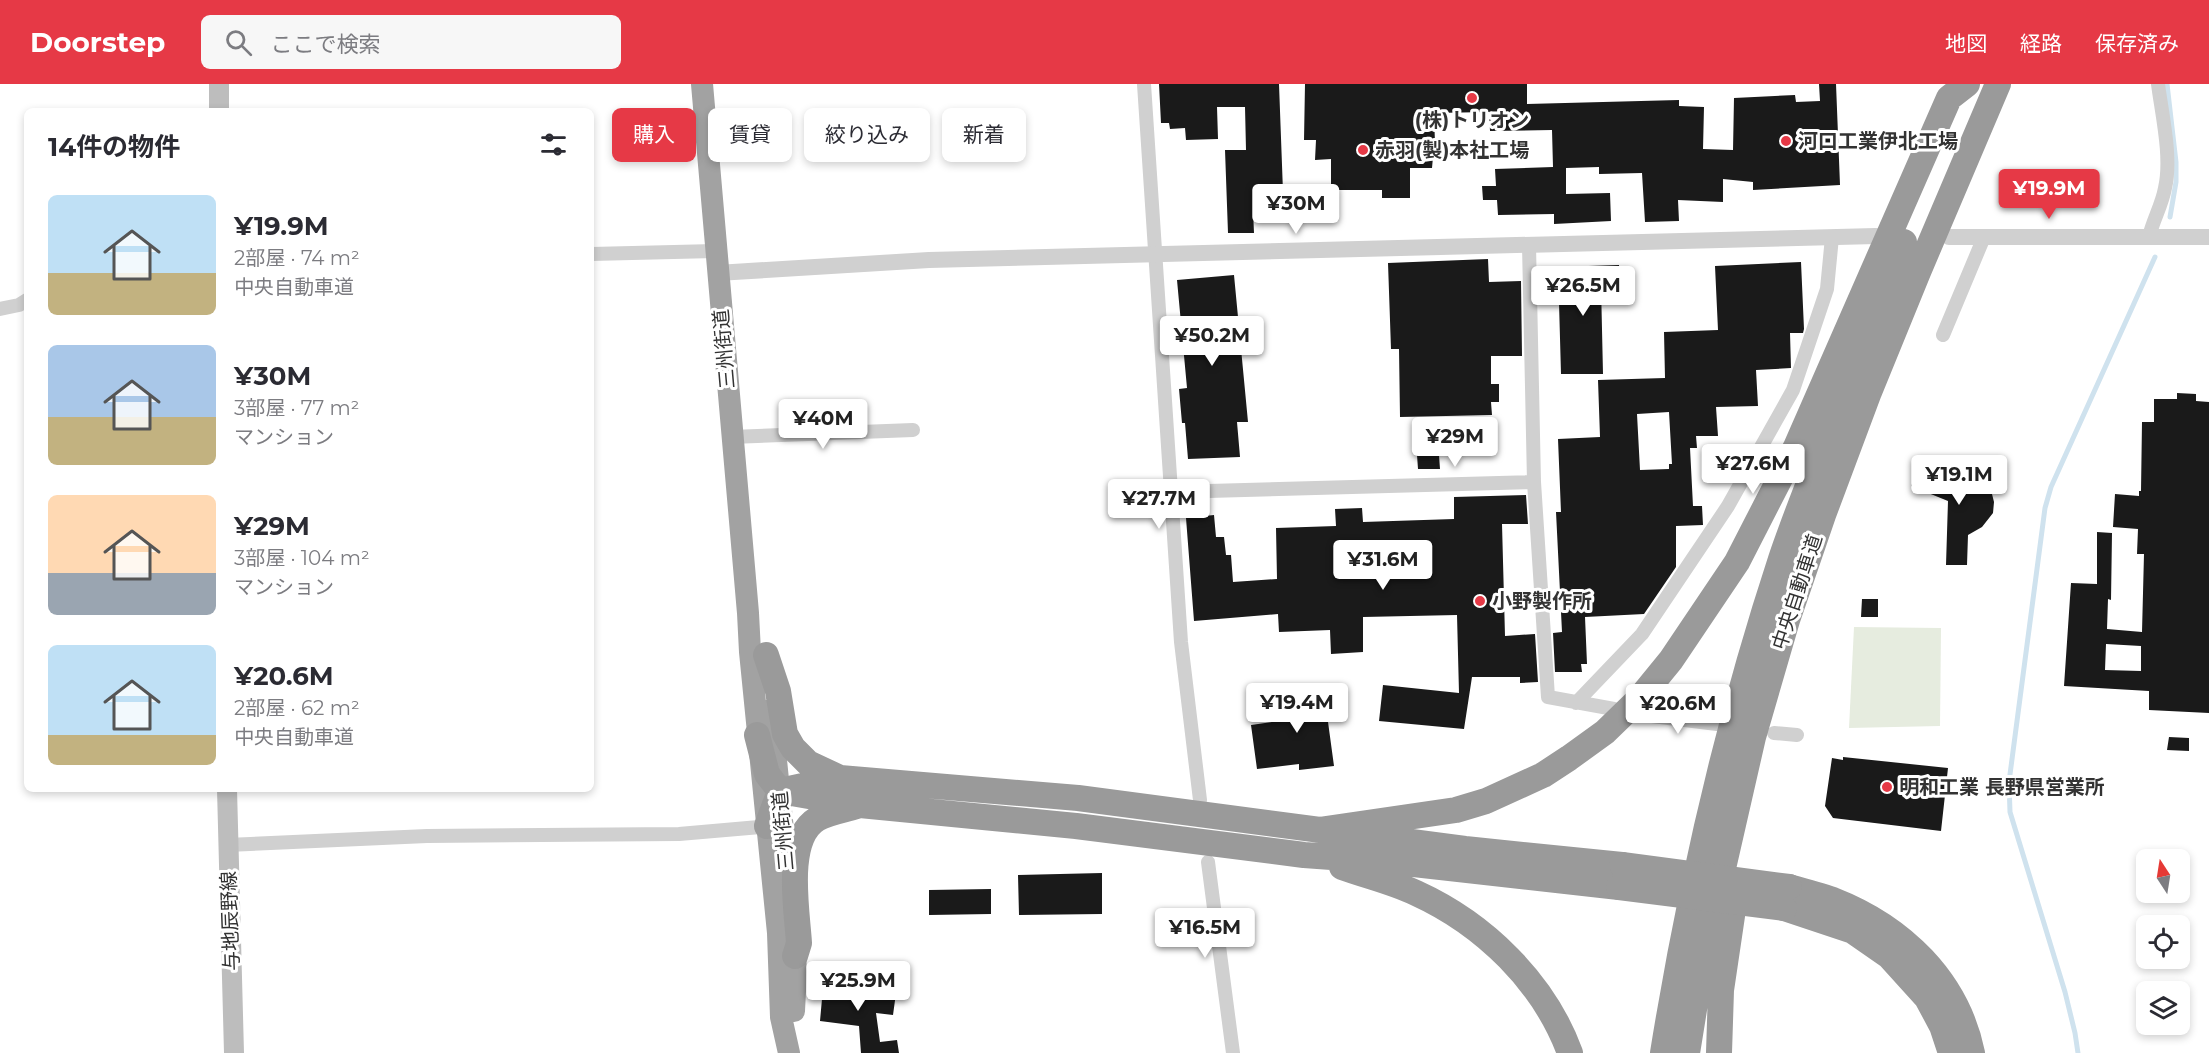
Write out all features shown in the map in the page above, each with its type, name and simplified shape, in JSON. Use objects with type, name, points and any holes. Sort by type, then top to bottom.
[{"type":"highway","name":"三州街道","points":[[702,84],[757,735],[775,825],[795,956],[791,1053]]},
{"type":"highway","points":[[1319,830],[1456,810],[1486,801],[1543,775],[1569,758],[1605,732],[1640,698],[1671,660],[1737,562],[1796,447],[1948,98],[1967,84]]},
{"type":"highway","name":"中央自動車道","points":[[1663,1053],[1679,955],[1712,806],[1744,682],[1781,558],[1844,392],[1967,84]]},
{"type":"highway","name":"中央自動車道","points":[[1687,1053],[1702,960],[1766,689],[1823,515],[1869,392],[1998,84]]},
{"type":"highway","name":"三州街道","points":[[748,613],[766,655],[780,791]]},
{"type":"highway","points":[[766,655],[778,691],[786,734],[793,748],[808,764],[840,778]]},
{"type":"highway","points":[[1719,1053],[1721,990],[1744,834],[1761,752],[1766,689]]},
{"type":"highway","points":[[757,735],[767,774],[780,791],[860,805],[1076,826],[1304,855],[1620,876]]},
{"type":"highway","points":[[780,791],[840,778],[1078,798],[1465,849],[1620,876],[1786,898],[1833,900],[1875,920],[1903,940],[1929,965],[1948,990],[1962,1016],[1972,1053]]},
{"type":"highway","points":[[775,825],[780,791]]},
{"type":"highway","points":[[795,956],[799,943],[796,852],[805,833],[816,819],[860,805]]},
{"type":"highway","name":"三州街道","points":[[775,825],[782,1017],[791,1053]]},
{"type":"highway","points":[[1304,855],[1415,892],[1445,908],[1491,941],[1529,982],[1550,1012],[1570,1053]]},
{"type":"highway","points":[[1786,898],[1853,931],[1889,956],[1927,998],[1942,1026],[1951,1053]]},
{"type":"main road","points":[[219,84],[219,108]]},
{"type":"main road","name":"与地辰野線","points":[[227,792],[234,1053]]},
{"type":"street","points":[[1144,84],[1181,642],[1200,800]]},
{"type":"street","points":[[2149,237],[2167,176],[2158,84]]},
{"type":"street","points":[[594,254],[716,262],[929,260],[1876,236]]},
{"type":"street","points":[[1576,703],[1642,634],[1728,506],[1793,390],[1827,289],[1832,237]]},
{"type":"street","points":[[1949,237],[2209,237]]},
{"type":"street","points":[[1943,334],[1984,237]]},
{"type":"street","points":[[1529,245],[1534,482],[1548,697],[1614,709]]},
{"type":"street","points":[[0,309],[24,302]]},
{"type":"street","points":[[731,437],[912,430]]},
{"type":"street","points":[[1172,492],[1534,482]]},
{"type":"street","points":[[1644,715],[1717,724]]},
{"type":"street","points":[[1774,733],[1797,735]]},
{"type":"street","points":[[227,845],[427,836],[679,834],[775,825]]},
{"type":"street","points":[[1208,862],[1233,1053]]},
{"type":"shaded area","points":[[1854,627],[1941,628],[1940,726],[1849,728]]},
{"type":"building","points":[[1159,84],[1279,84],[1283,192],[1285,192],[1286,209],[1253,210],[1254,233],[1228,233],[1225,150],[1246,150],[1245,107],[1217,107],[1218,139],[1186,140],[1185,128],[1170,129],[1169,123],[1161,123]]},
{"type":"building","points":[[1305,84],[1527,84],[1527,104],[1679,100],[1679,106],[1704,107],[1703,149],[1733,150],[1734,98],[1795,95],[1796,102],[1820,101],[1819,84],[1836,84],[1840,185],[1753,190],[1753,182],[1723,179],[1723,202],[1678,200],[1679,221],[1645,222],[1642,173],[1599,174],[1599,167],[1566,168],[1566,194],[1610,193],[1611,221],[1554,224],[1554,214],[1498,215],[1497,200],[1483,200],[1482,186],[1496,186],[1495,169],[1553,167],[1552,130],[1490,131],[1489,112],[1434,113],[1435,144],[1439,144],[1439,157],[1433,157],[1432,168],[1410,168],[1410,198],[1382,198],[1382,190],[1331,190],[1331,159],[1315,160],[1316,140],[1304,140]]},
{"type":"building","points":[[1488,259],[1489,282],[1521,281],[1522,356],[1491,356],[1491,384],[1499,384],[1499,402],[1491,402],[1492,415],[1400,417],[1399,349],[1391,349],[1388,263]]},
{"type":"building","points":[[1801,262],[1804,329],[1803,333],[1790,333],[1791,368],[1756,370],[1758,406],[1716,407],[1718,436],[1696,436],[1697,448],[1690,448],[1693,506],[1702,506],[1703,525],[1676,526],[1676,567],[1644,614],[1585,617],[1587,664],[1581,664],[1582,672],[1555,672],[1553,633],[1562,632],[1556,512],[1561,512],[1558,439],[1600,437],[1598,380],[1665,378],[1664,332],[1718,330],[1715,266]],"holes":[[[1669,412],[1672,464],[1669,464],[1669,469],[1640,470],[1637,414]]]},
{"type":"building","points":[[1619,265],[1620,284],[1601,285],[1603,374],[1561,374],[1558,267]]},
{"type":"building","points":[[1234,275],[1248,422],[1237,422],[1240,457],[1188,459],[1179,389],[1187,388],[1177,280]]},
{"type":"building","points":[[2177,393],[2196,394],[2196,401],[2209,402],[2209,713],[2149,710],[2149,691],[2064,686],[2071,583],[2097,584],[2097,532],[2112,533],[2111,600],[2108,599],[2107,629],[2142,632],[2144,554],[2137,554],[2138,529],[2113,527],[2115,494],[2139,496],[2142,422],[2154,422],[2154,399],[2177,399]],"holes":[[[2106,644],[2141,646],[2141,671],[2105,670]]]},
{"type":"building","points":[[1417,455],[1439,455],[1440,469],[1418,469]]},
{"type":"building","points":[[1919,465],[1945,475],[1964,471],[1980,474],[1990,486],[1994,502],[1993,513],[1982,527],[1968,535],[1967,565],[1946,565],[1948,501],[1911,486]]},
{"type":"building","points":[[1526,495],[1528,524],[1502,524],[1505,636],[1535,634],[1538,682],[1520,683],[1520,677],[1472,677],[1464,729],[1379,721],[1383,685],[1459,693],[1457,615],[1363,617],[1363,652],[1331,654],[1330,630],[1279,632],[1278,614],[1194,621],[1186,518],[1214,515],[1216,537],[1224,537],[1226,555],[1231,555],[1233,582],[1277,579],[1276,528],[1336,526],[1335,509],[1362,508],[1363,522],[1454,519],[1454,497]]},
{"type":"building","points":[[1862,599],[1878,599],[1878,617],[1861,617]]},
{"type":"building","points":[[1323,685],[1334,766],[1299,770],[1299,764],[1257,769],[1251,725],[1294,719],[1291,688]]},
{"type":"building","points":[[2169,737],[2189,738],[2189,751],[2167,750]]},
{"type":"building","name":"明和工業 長野県営業所","points":[[1843,757],[1948,768],[1941,831],[1833,818],[1825,806],[1832,758],[1843,760]]},
{"type":"building","points":[[1102,873],[1102,914],[1019,915],[1018,875]]},
{"type":"building","points":[[991,889],[991,914],[929,915],[929,890]]},
{"type":"building","points":[[824,977],[847,979],[846,987],[896,993],[893,1015],[876,1013],[880,1042],[897,1040],[899,1053],[861,1053],[859,1026],[820,1021]]},
{"type":"waterway","points":[[2167,84],[2176,162],[2176,182],[2170,217]]},
{"type":"waterway","points":[[2078,1053],[2065,992],[2010,812],[2009,782],[2045,508],[2051,487],[2155,257]]},
{"type":"place","name":"(株)トリオン","points":[[1472,98]]},
{"type":"place","name":"河口工業伊北工場","points":[[1786,141]]},
{"type":"place","name":"赤羽(製)本社工場","points":[[1363,150]]},
{"type":"place","name":"小野製作所","points":[[1480,601]]},
{"type":"place","name":"明和工業 長野県営業所","points":[[1887,787]]}]
